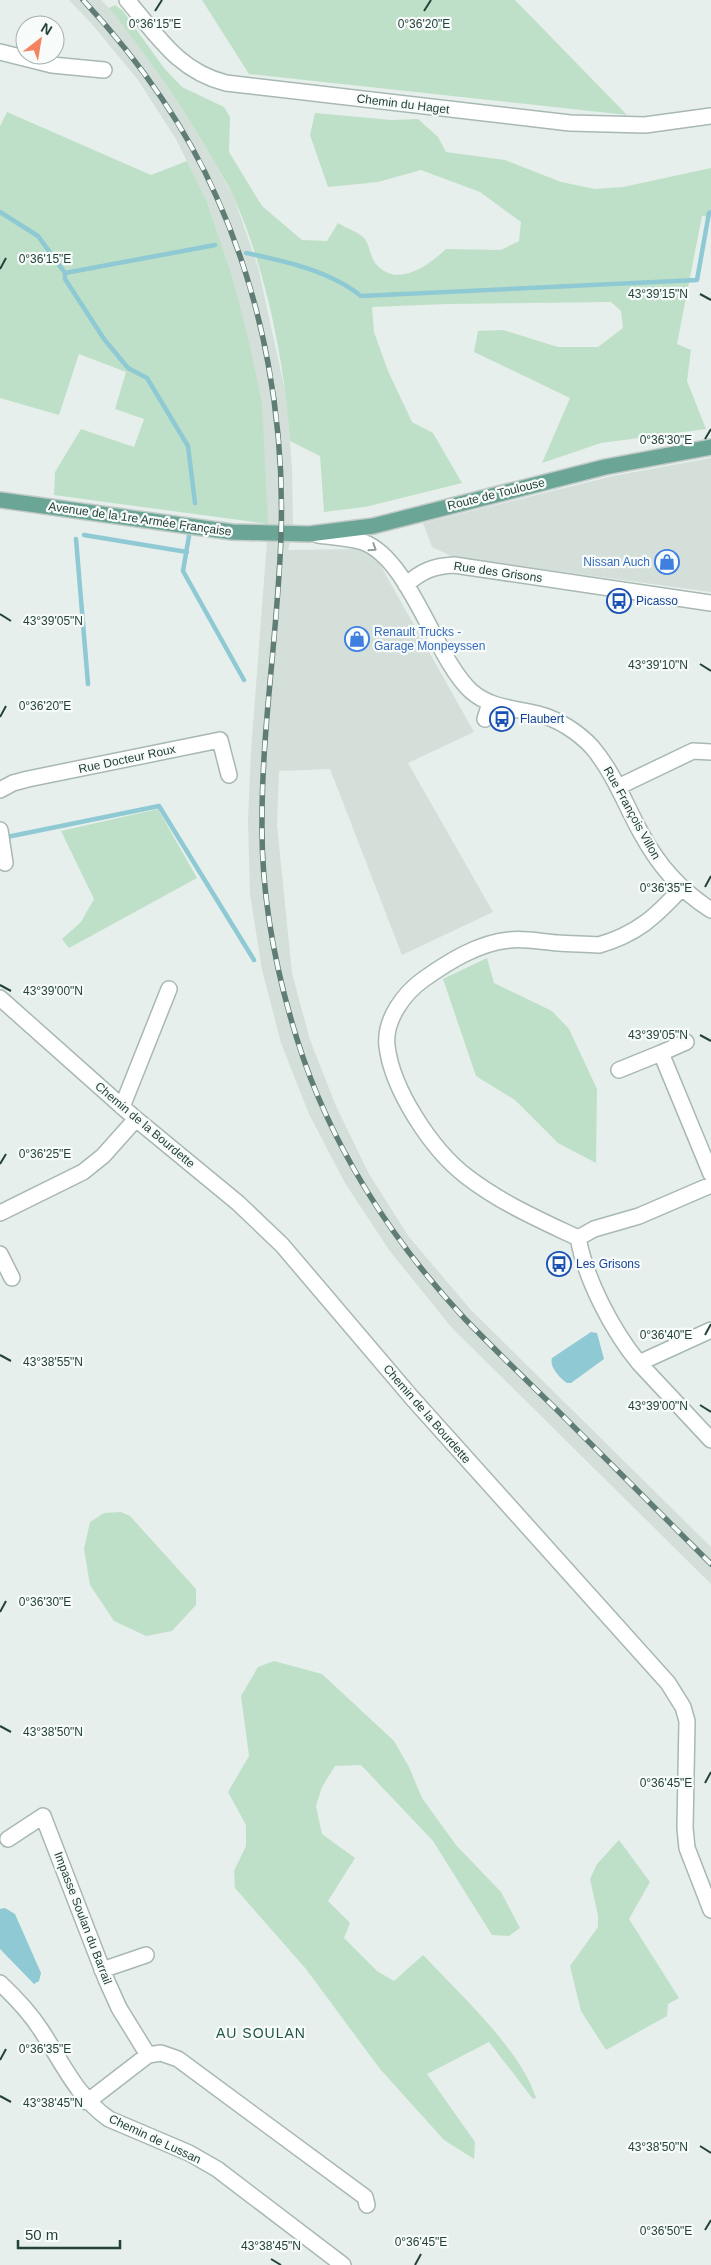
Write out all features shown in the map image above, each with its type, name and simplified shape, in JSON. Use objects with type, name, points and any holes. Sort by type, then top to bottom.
[{"type":"main road","name":"Route de Toulouse","points":[[281,535],[309,534],[373,526],[605,467],[711,446]]},
{"type":"main road","name":"Avenue de la 1re Armée Française","points":[[0,500],[232,532],[281,535]]},
{"type":"street","name":"Chemin du Haget","points":[[127,0],[182,62],[198,74],[226,83],[570,123],[645,125],[711,116]]},
{"type":"street","points":[[0,52],[52,65],[104,70]]},
{"type":"street","points":[[309,534],[349,539],[374,548],[384,556],[406,585]]},
{"type":"street","name":"Rue des Grisons","points":[[406,585],[420,572],[429,568],[454,565],[711,602]]},
{"type":"street","name":"Rue François Villon","points":[[406,585],[458,675],[470,690],[490,703],[539,714],[567,727],[592,748],[606,765],[654,856],[681,889],[711,910]]},
{"type":"street","points":[[485,718],[490,703]]},
{"type":"street","name":"Rue Docteur Roux","points":[[0,790],[13,783],[28,779],[220,740],[230,775]]},
{"type":"street","points":[[618,787],[693,751],[711,752]]},
{"type":"street","points":[[0,830],[5,863]]},
{"type":"street","points":[[578,1238],[519,1211],[465,1175],[442,1154],[424,1132],[400,1085],[387,1044],[389,1028],[401,1001],[415,985],[466,954],[509,940],[599,944],[614,941],[646,924],[681,889]]},
{"type":"street","points":[[122,1106],[169,989]]},
{"type":"street","name":"Chemin de la Bourdette","points":[[0,998],[136,1119],[238,1203],[282,1245],[426,1414],[668,1683],[683,1707],[687,1721],[685,1828],[687,1848],[711,1910]]},
{"type":"street","points":[[619,1070],[686,1042]]},
{"type":"street","points":[[661,1053],[711,1174]]},
{"type":"street","points":[[0,1213],[83,1172],[103,1156],[136,1119]]},
{"type":"street","points":[[578,1238],[594,1230],[639,1216],[711,1185]]},
{"type":"street","points":[[578,1238],[582,1257],[608,1314],[626,1346],[639,1363],[711,1440]]},
{"type":"street","points":[[0,1254],[12,1278]]},
{"type":"street","points":[[639,1363],[711,1330]]},
{"type":"street","name":"Impasse Soulan du Barrail","points":[[8,1839],[43,1816],[102,1970],[120,2008],[148,2055]]},
{"type":"street","points":[[102,1970],[146,1955]]},
{"type":"street","name":"Chemin de Lussan","points":[[0,1983],[40,2028],[87,2102],[109,2119],[189,2153],[217,2169],[343,2265]]},
{"type":"street","points":[[87,2102],[148,2055],[161,2053],[178,2059],[365,2196],[367,2205]]},
{"type":"shaded area","points":[[69,0],[101,0],[109,8],[154,65],[193,124],[234,198],[258,267],[287,400],[292,469],[293,523],[288,553],[289,550],[359,549],[378,561],[474,732],[408,763],[493,912],[402,955],[330,769],[279,771],[277,825],[292,973],[310,1040],[336,1106],[369,1174],[409,1237],[471,1310],[711,1547],[711,1584],[452,1328],[389,1250],[345,1183],[309,1114],[281,1043],[262,970],[250,894],[248,821],[251,751],[267,541],[262,402],[232,276],[207,202],[176,139],[138,80],[91,23]]},
{"type":"shaded area","points":[[711,458],[711,592],[453,557],[432,547],[423,523],[613,476]]},
{"type":"green space","points":[[202,0],[515,0],[627,115],[249,74]]},
{"type":"green space","points":[[115,5],[123,11],[164,68],[182,87],[224,107],[230,117],[229,152],[262,206],[302,240],[327,241],[338,223],[352,230],[365,239],[376,264],[384,271],[393,274],[412,272],[431,262],[446,249],[501,250],[519,241],[521,222],[480,192],[421,170],[378,182],[328,187],[310,135],[315,113],[392,120],[418,119],[438,137],[446,152],[505,160],[561,182],[595,189],[623,187],[711,168],[711,217],[702,216],[677,344],[691,350],[687,381],[706,429],[601,443],[542,463],[570,398],[474,352],[478,331],[503,330],[558,347],[598,347],[623,328],[621,311],[611,302],[372,307],[374,332],[388,371],[412,422],[433,433],[462,483],[365,507],[324,512],[320,456],[290,441],[284,381],[272,317],[256,255],[234,198],[201,138],[176,99],[109,8]]},
{"type":"green space","points":[[7,112],[151,175],[187,161],[207,202],[232,276],[248,338],[262,402],[268,524],[54,495],[55,472],[81,429],[134,447],[144,419],[115,409],[126,372],[79,354],[59,415],[0,398],[0,126]]},
{"type":"green space","points":[[158,809],[197,878],[69,948],[62,939],[81,922],[94,899],[61,831]]},
{"type":"green space","points":[[487,958],[494,983],[552,1011],[569,1029],[597,1089],[596,1163],[558,1143],[515,1100],[476,1076],[443,979]]},
{"type":"green space","points":[[121,1512],[130,1516],[196,1589],[196,1605],[172,1631],[146,1636],[114,1621],[90,1585],[84,1549],[90,1522],[104,1513]]},
{"type":"green space","points":[[274,1661],[322,1674],[394,1741],[409,1767],[422,1798],[456,1845],[501,1892],[520,1928],[509,1936],[492,1935],[433,1841],[361,1765],[335,1766],[322,1787],[316,1806],[322,1834],[355,1858],[328,1901],[350,1923],[344,1938],[377,1971],[394,1981],[423,1955],[503,2041],[528,2080],[536,2098],[533,2099],[489,2042],[427,2074],[475,2142],[474,2159],[444,2140],[380,2069],[306,1969],[235,1888],[234,1871],[246,1846],[246,1825],[228,1792],[249,1756],[241,1696],[258,1667]]},
{"type":"green space","points":[[619,1840],[650,1882],[629,1919],[679,1998],[668,2004],[667,2016],[606,2050],[581,2011],[570,1966],[598,1927],[598,1916],[590,1879],[597,1864]]},
{"type":"water","points":[[591,1332],[597,1333],[604,1359],[571,1383],[567,1383],[554,1369],[551,1361],[552,1358]]},
{"type":"water","points":[[5,1908],[15,1914],[41,1973],[39,1981],[34,1984],[0,1949],[0,1909]]},
{"type":"waterway","points":[[0,212],[38,236],[65,273],[65,279],[104,339],[128,368],[147,378],[188,446],[195,503]]},
{"type":"waterway","points":[[246,253],[306,268],[349,287],[361,296],[697,280],[709,213],[711,212]]},
{"type":"waterway","points":[[65,273],[215,245]]},
{"type":"waterway","points":[[84,535],[187,552]]},
{"type":"waterway","points":[[189,536],[183,571],[244,680]]},
{"type":"waterway","points":[[76,539],[88,684]]},
{"type":"waterway","points":[[7,837],[159,806],[254,960]]},
{"type":"railway","points":[[83,0],[141,69],[190,144],[217,198],[233,238],[259,321],[275,407],[281,493],[281,536],[277,607],[267,713],[263,784],[262,848],[267,903],[276,958],[289,1013],[310,1078],[326,1116],[365,1188],[412,1257],[438,1289],[465,1319],[711,1564]]},
{"type":"place","name":"Nissan Auch","points":[[667,562]]},
{"type":"place","name":"Picasso","points":[[619,601]]},
{"type":"place","name":"Renault Trucks - Garage Monpeyssen","points":[[357,639]]},
{"type":"place","name":"Flaubert","points":[[502,719]]},
{"type":"place","name":"Les Grisons","points":[[559,1264]]},
{"type":"district","name":"AU SOULAN","points":[[261,2033]]}]
